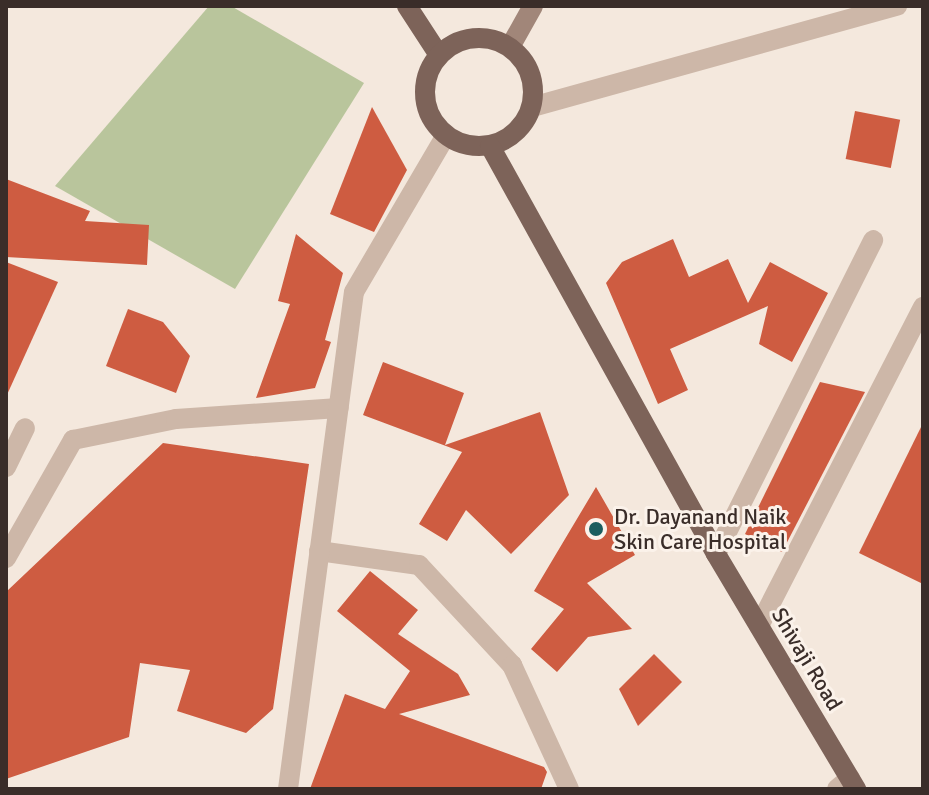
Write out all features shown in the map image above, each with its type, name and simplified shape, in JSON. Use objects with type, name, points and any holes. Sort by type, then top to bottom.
[{"type":"main road","points":[[407,6],[439,55]]},
{"type":"main road","points":[[510,47],[533,6]]},
{"type":"main road","points":[[480,37],[510,47],[520,56],[533,79],[532,107],[516,132],[490,146],[467,145],[446,135],[429,112],[425,97],[426,82],[439,55],[451,45],[480,37]]},
{"type":"main road","name":"Shivaji Road","points":[[490,146],[848,785]]},
{"type":"street","points":[[532,107],[897,6]]},
{"type":"street","points":[[288,789],[354,292],[446,135]]},
{"type":"street","points":[[716,554],[873,240]]},
{"type":"street","points":[[759,626],[923,307]]},
{"type":"street","points":[[6,558],[73,440],[176,419],[339,408]]},
{"type":"street","points":[[6,467],[25,428]]},
{"type":"street","points":[[319,551],[419,565],[512,665],[569,789]]},
{"type":"green space","points":[[209,6],[231,6],[364,83],[235,289],[55,186]]},
{"type":"building","points":[[372,107],[407,170],[374,232],[330,214]]},
{"type":"building","points":[[855,111],[900,120],[891,168],[846,159]]},
{"type":"building","points":[[6,179],[90,211],[85,221],[149,225],[147,265],[6,257]]},
{"type":"building","points":[[296,234],[343,273],[325,340],[331,342],[315,388],[256,398],[290,304],[278,301]]},
{"type":"building","points":[[673,239],[689,277],[728,259],[748,303],[770,262],[828,293],[792,362],[759,344],[768,306],[670,349],[688,390],[658,404],[606,283],[622,262]]},
{"type":"building","points":[[6,262],[58,282],[6,397]]},
{"type":"building","points":[[128,309],[163,322],[190,356],[176,393],[106,366]]},
{"type":"building","points":[[383,362],[464,393],[445,445],[540,412],[569,495],[511,554],[466,510],[447,541],[419,524],[462,452],[363,415]]},
{"type":"building","points":[[820,382],[865,392],[782,552],[745,534]]},
{"type":"building","points":[[923,423],[923,584],[859,553]]},
{"type":"building","points":[[163,443],[309,464],[273,709],[246,733],[177,711],[190,670],[140,663],[129,737],[6,779],[6,592]]},
{"type":"building","points":[[596,487],[635,555],[587,583],[632,629],[588,637],[557,672],[531,649],[564,609],[534,591]]},
{"type":"building","points":[[370,571],[418,610],[398,634],[458,674],[470,695],[399,714],[544,767],[547,772],[541,789],[310,789],[345,694],[385,709],[410,671],[337,611]]},
{"type":"building","points":[[654,654],[682,682],[638,726],[619,689]]},
{"type":"place","name":"Dr. Dayanand Naik Skin Care Hospital","points":[[596,529]]}]
